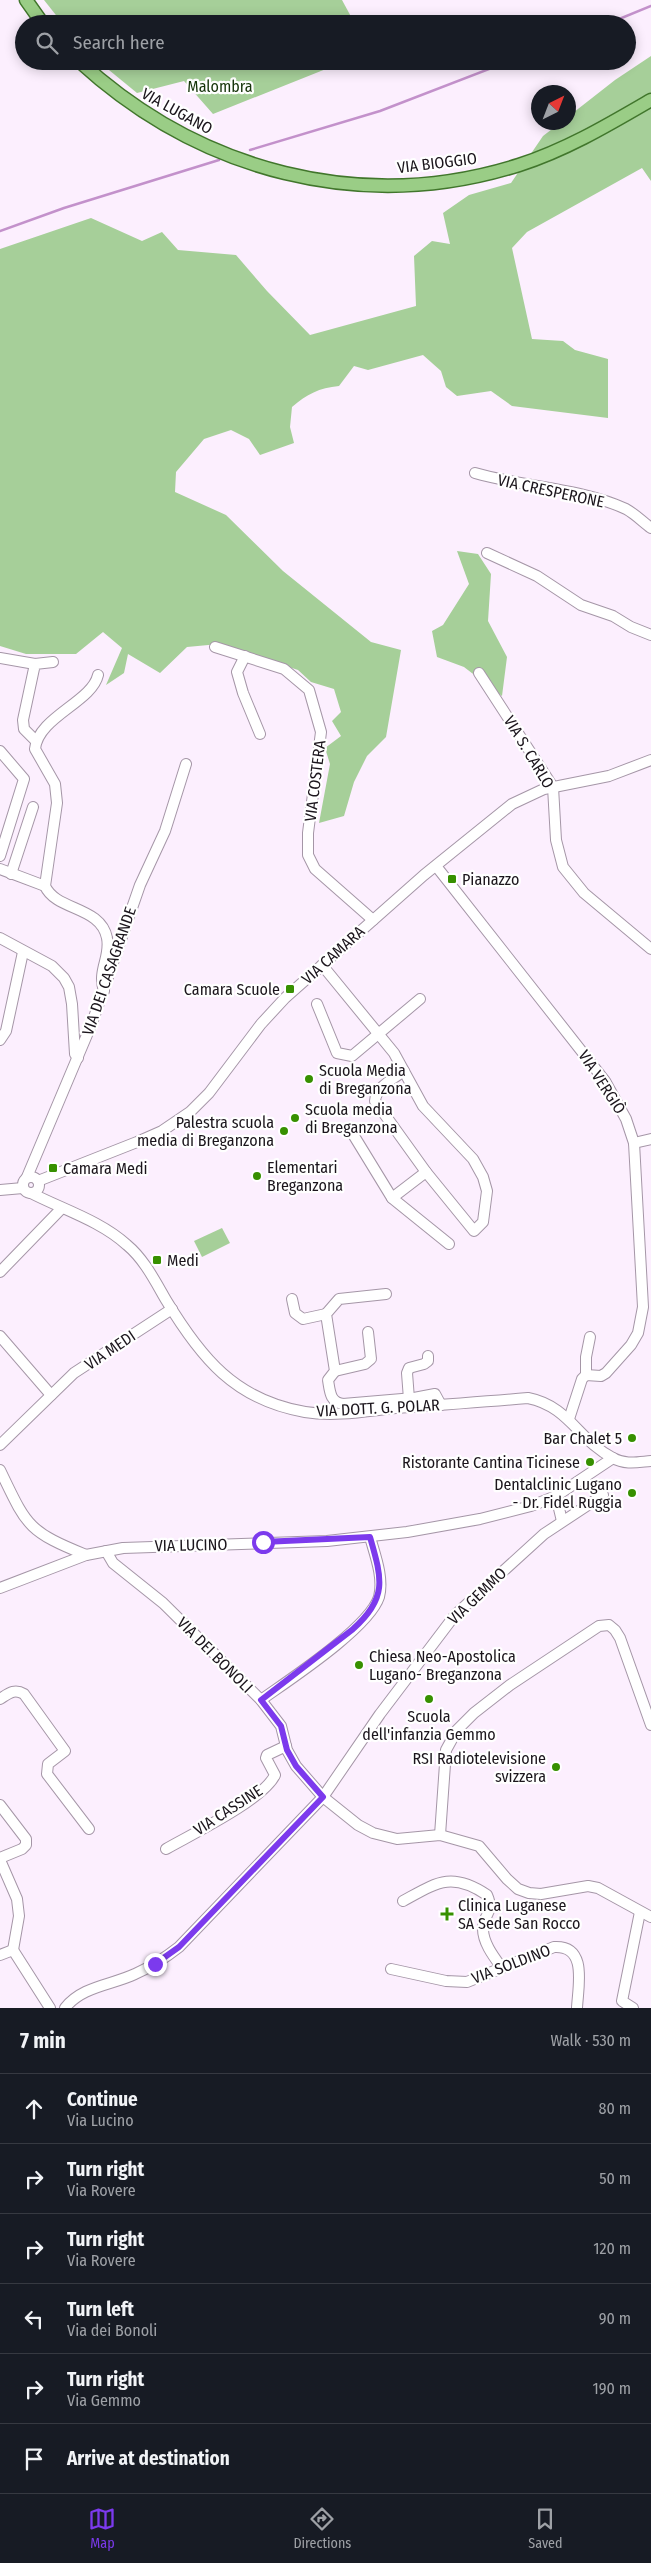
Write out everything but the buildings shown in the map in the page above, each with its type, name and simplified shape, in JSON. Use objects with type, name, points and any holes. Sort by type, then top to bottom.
[{"type":"main road","points":[[26,0],[37,15]]},
{"type":"main road","name":"VIA LUGANO","points":[[89,70],[107,87],[152,119],[214,150]]},
{"type":"main road","name":"VIA BIOGGIO","points":[[214,150],[266,170],[319,180],[380,185],[434,183],[500,170],[541,157],[584,139],[651,100]]},
{"type":"street","name":"VIA CRESPERONE","points":[[475,473],[506,482],[600,499],[628,510],[651,528]]},
{"type":"street","points":[[487,552],[537,576],[581,605],[613,616],[631,627],[651,635]]},
{"type":"street","name":"VIA COSTERA","points":[[215,647],[284,669],[309,690],[321,732],[308,833],[308,855],[315,869],[373,920]]},
{"type":"street","points":[[245,656],[237,672],[243,694],[260,734]]},
{"type":"street","points":[[0,658],[35,664],[53,662]]},
{"type":"street","points":[[35,664],[23,720],[24,729],[36,741]]},
{"type":"street","name":"VIA S. CARLO","points":[[479,673],[553,786],[556,840],[563,867],[584,893],[651,949]]},
{"type":"street","points":[[98,675],[96,681],[83,697],[74,701],[39,735],[36,741],[36,749],[54,784],[57,803],[45,886],[47,892],[58,902],[86,913],[101,927],[107,938],[106,954],[101,972],[104,992]]},
{"type":"street","points":[[0,751],[24,779],[0,856]]},
{"type":"street","name":"VIA CAMARA","points":[[38,1181],[162,1131],[190,1112],[209,1093],[260,1024],[373,920],[512,804],[553,786],[609,776],[651,760]]},
{"type":"street","name":"VIA DEI CASAGRANDE","points":[[28,1177],[104,992],[129,912],[165,831],[186,764]]},
{"type":"street","points":[[11,874],[33,807]]},
{"type":"street","name":"VIA VERGIÒ","points":[[436,866],[605,1082],[626,1118],[634,1143],[642,1258],[642,1321],[631,1345],[606,1373],[601,1376],[586,1375]]},
{"type":"street","points":[[0,869],[45,886]]},
{"type":"street","points":[[0,938],[58,970],[69,987],[73,1012],[75,1054],[78,1058]]},
{"type":"street","points":[[0,1040],[6,1031],[24,952]]},
{"type":"street","points":[[322,965],[378,1036],[394,1053],[423,1106],[473,1160],[483,1177],[487,1191],[486,1207],[483,1222],[474,1231],[426,1172],[375,1102],[379,1089],[404,1072]]},
{"type":"street","points":[[317,1004],[337,1053],[352,1056],[420,999]]},
{"type":"street","points":[[351,1130],[392,1198],[449,1244]]},
{"type":"street","points":[[634,1143],[651,1139]]},
{"type":"street","points":[[392,1198],[426,1172]]},
{"type":"street","points":[[0,1190],[27,1190],[37,1189],[38,1181],[28,1177],[23,1183],[27,1190]]},
{"type":"street","name":"VIA DOTT. G. POLAR","points":[[27,1190],[61,1209],[92,1223],[128,1245],[146,1266],[191,1341],[209,1362],[256,1396],[283,1407],[307,1412],[342,1413],[528,1398],[545,1401],[569,1419],[613,1458]]},
{"type":"street","points":[[0,1272],[61,1209]]},
{"type":"street","points":[[292,1299],[295,1313],[303,1319],[326,1314],[339,1299],[386,1294]]},
{"type":"street","name":"VIA MEDI","points":[[0,1445],[51,1395],[88,1363],[172,1309]]},
{"type":"street","points":[[326,1314],[335,1371]]},
{"type":"street","points":[[368,1332],[371,1359],[365,1364],[335,1371],[328,1380],[332,1399],[336,1403],[409,1399],[436,1394],[441,1404]]},
{"type":"street","points":[[0,1336],[51,1395]]},
{"type":"street","points":[[569,1419],[578,1385],[586,1375],[586,1357],[590,1337]]},
{"type":"street","points":[[409,1399],[406,1373],[409,1368],[428,1361],[428,1356]]},
{"type":"street","points":[[613,1458],[633,1463],[651,1461]]},
{"type":"street","name":"VIA LUCINO","points":[[0,1588],[86,1555],[106,1552],[148,1546],[327,1541],[370,1537],[480,1519],[531,1506],[556,1496],[613,1458]]},
{"type":"street","points":[[0,1470],[19,1509],[33,1528],[49,1540],[86,1555]]},
{"type":"street","name":"VIA GEMMO","points":[[65,2008],[78,1996],[100,1986],[134,1975],[164,1959],[179,1947],[323,1797],[380,1714],[455,1615],[544,1534],[603,1495]]},
{"type":"street","points":[[556,1496],[562,1521]]},
{"type":"street","points":[[261,1700],[335,1644],[367,1617],[374,1608],[380,1587],[370,1537]]},
{"type":"street","name":"VIA DEI BONOLI","points":[[106,1552],[114,1563],[163,1603],[261,1700],[281,1726],[286,1746],[296,1766],[323,1797],[358,1825],[373,1833],[397,1839],[440,1835]]},
{"type":"street","points":[[651,1726],[620,1638],[609,1625],[600,1626],[510,1685],[474,1713],[457,1730],[446,1750],[440,1835],[479,1846],[507,1879],[518,1888],[529,1893],[541,1894],[588,1886],[598,1888],[651,1918]]},
{"type":"street","points":[[0,1699],[12,1691],[19,1691],[24,1694],[66,1751],[48,1764],[47,1774],[89,1829]]},
{"type":"street","name":"VIA CASSINE","points":[[166,1849],[241,1806],[267,1786],[275,1775],[266,1758],[267,1755],[286,1746]]},
{"type":"street","points":[[0,1805],[26,1839],[26,1845],[22,1849],[0,1859],[17,1900],[19,1916],[13,1950],[50,2008]]},
{"type":"street","points":[[403,1901],[439,1882],[449,1881],[475,1887],[487,1895],[490,1902],[490,1911],[483,1931],[488,1947],[502,1968]]},
{"type":"street","points":[[633,2008],[622,2001],[640,1912]]},
{"type":"street","name":"VIA SOLDINO","points":[[391,1969],[446,1981],[467,1982],[554,1947],[565,1946],[578,1961],[577,2008]]},
{"type":"street","points":[[0,1955],[13,1950]]},
{"type":"green space","points":[[44,0],[342,0],[350,15],[56,15]]},
{"type":"green space","points":[[651,56],[651,181],[642,168],[527,232],[512,248],[532,339],[563,341],[575,350],[608,359],[608,418],[512,406],[491,391],[457,396],[446,387],[441,371],[423,355],[368,370],[354,366],[339,386],[319,390],[303,399],[292,407],[290,427],[294,443],[260,455],[249,439],[231,430],[204,439],[176,472],[175,492],[226,515],[283,571],[371,642],[401,650],[386,737],[367,756],[354,782],[344,816],[319,823],[330,764],[325,748],[341,736],[332,721],[341,712],[334,689],[311,682],[298,670],[219,644],[187,647],[160,673],[128,654],[124,673],[106,685],[122,648],[103,632],[76,654],[26,654],[0,646],[0,249],[91,218],[142,241],[162,232],[178,250],[236,255],[267,291],[310,335],[416,306],[414,256],[432,241],[450,244],[443,213],[469,195],[511,183],[543,136],[551,130],[576,130],[576,111],[615,80],[630,70],[636,70],[636,66]]},
{"type":"green space","name":"Malombra","points":[[109,70],[323,70],[213,114],[184,81],[137,93]]},
{"type":"green space","points":[[457,551],[478,554],[491,574],[488,621],[507,657],[502,696],[464,667],[437,657],[432,631],[443,625],[469,584]]},
{"type":"green space","points":[[222,1228],[230,1243],[202,1257],[194,1241]]},
{"type":"waterway","points":[[629,15],[651,6]]},
{"type":"waterway","points":[[250,150],[380,111],[487,70]]},
{"type":"waterway","points":[[0,231],[64,208],[219,160]]},
{"type":"place","name":"Pianazzo","points":[[452,879]]},
{"type":"place","name":"Camara Scuole","points":[[290,989]]},
{"type":"place","name":"Scuola Media di Breganzona","points":[[309,1079]]},
{"type":"place","name":"Scuola media di Breganzona","points":[[295,1118]]},
{"type":"place","name":"Palestra scuola media di Breganzona","points":[[284,1131]]},
{"type":"place","name":"Camara Medi","points":[[53,1168]]},
{"type":"place","name":"Elementari Breganzona","points":[[257,1176]]},
{"type":"place","name":"Medi","points":[[157,1260]]},
{"type":"place","name":"Bar Chalet 5","points":[[632,1438]]},
{"type":"place","name":"Ristorante Cantina Ticinese","points":[[590,1462]]},
{"type":"place","name":"Dentalclinic Lugano - Dr. Fidel Ruggia","points":[[632,1493]]},
{"type":"place","name":"Chiesa Neo-Apostolica Lugano- Breganzona","points":[[359,1665]]},
{"type":"place","name":"Scuola dell'infanzia Gemmo","points":[[429,1699]]},
{"type":"place","name":"RSI Radiotelevisione svizzera","points":[[556,1767]]},
{"type":"place","name":"Clinica Luganese SA Sede San Rocco","points":[[447,1914]]},
{"type":"route","points":[[155,1964],[179,1947],[323,1797],[296,1766],[287,1750],[281,1726],[261,1700],[301,1671],[367,1617],[374,1608],[378,1598],[380,1587],[378,1570],[370,1537],[327,1541],[263,1542]]}]
